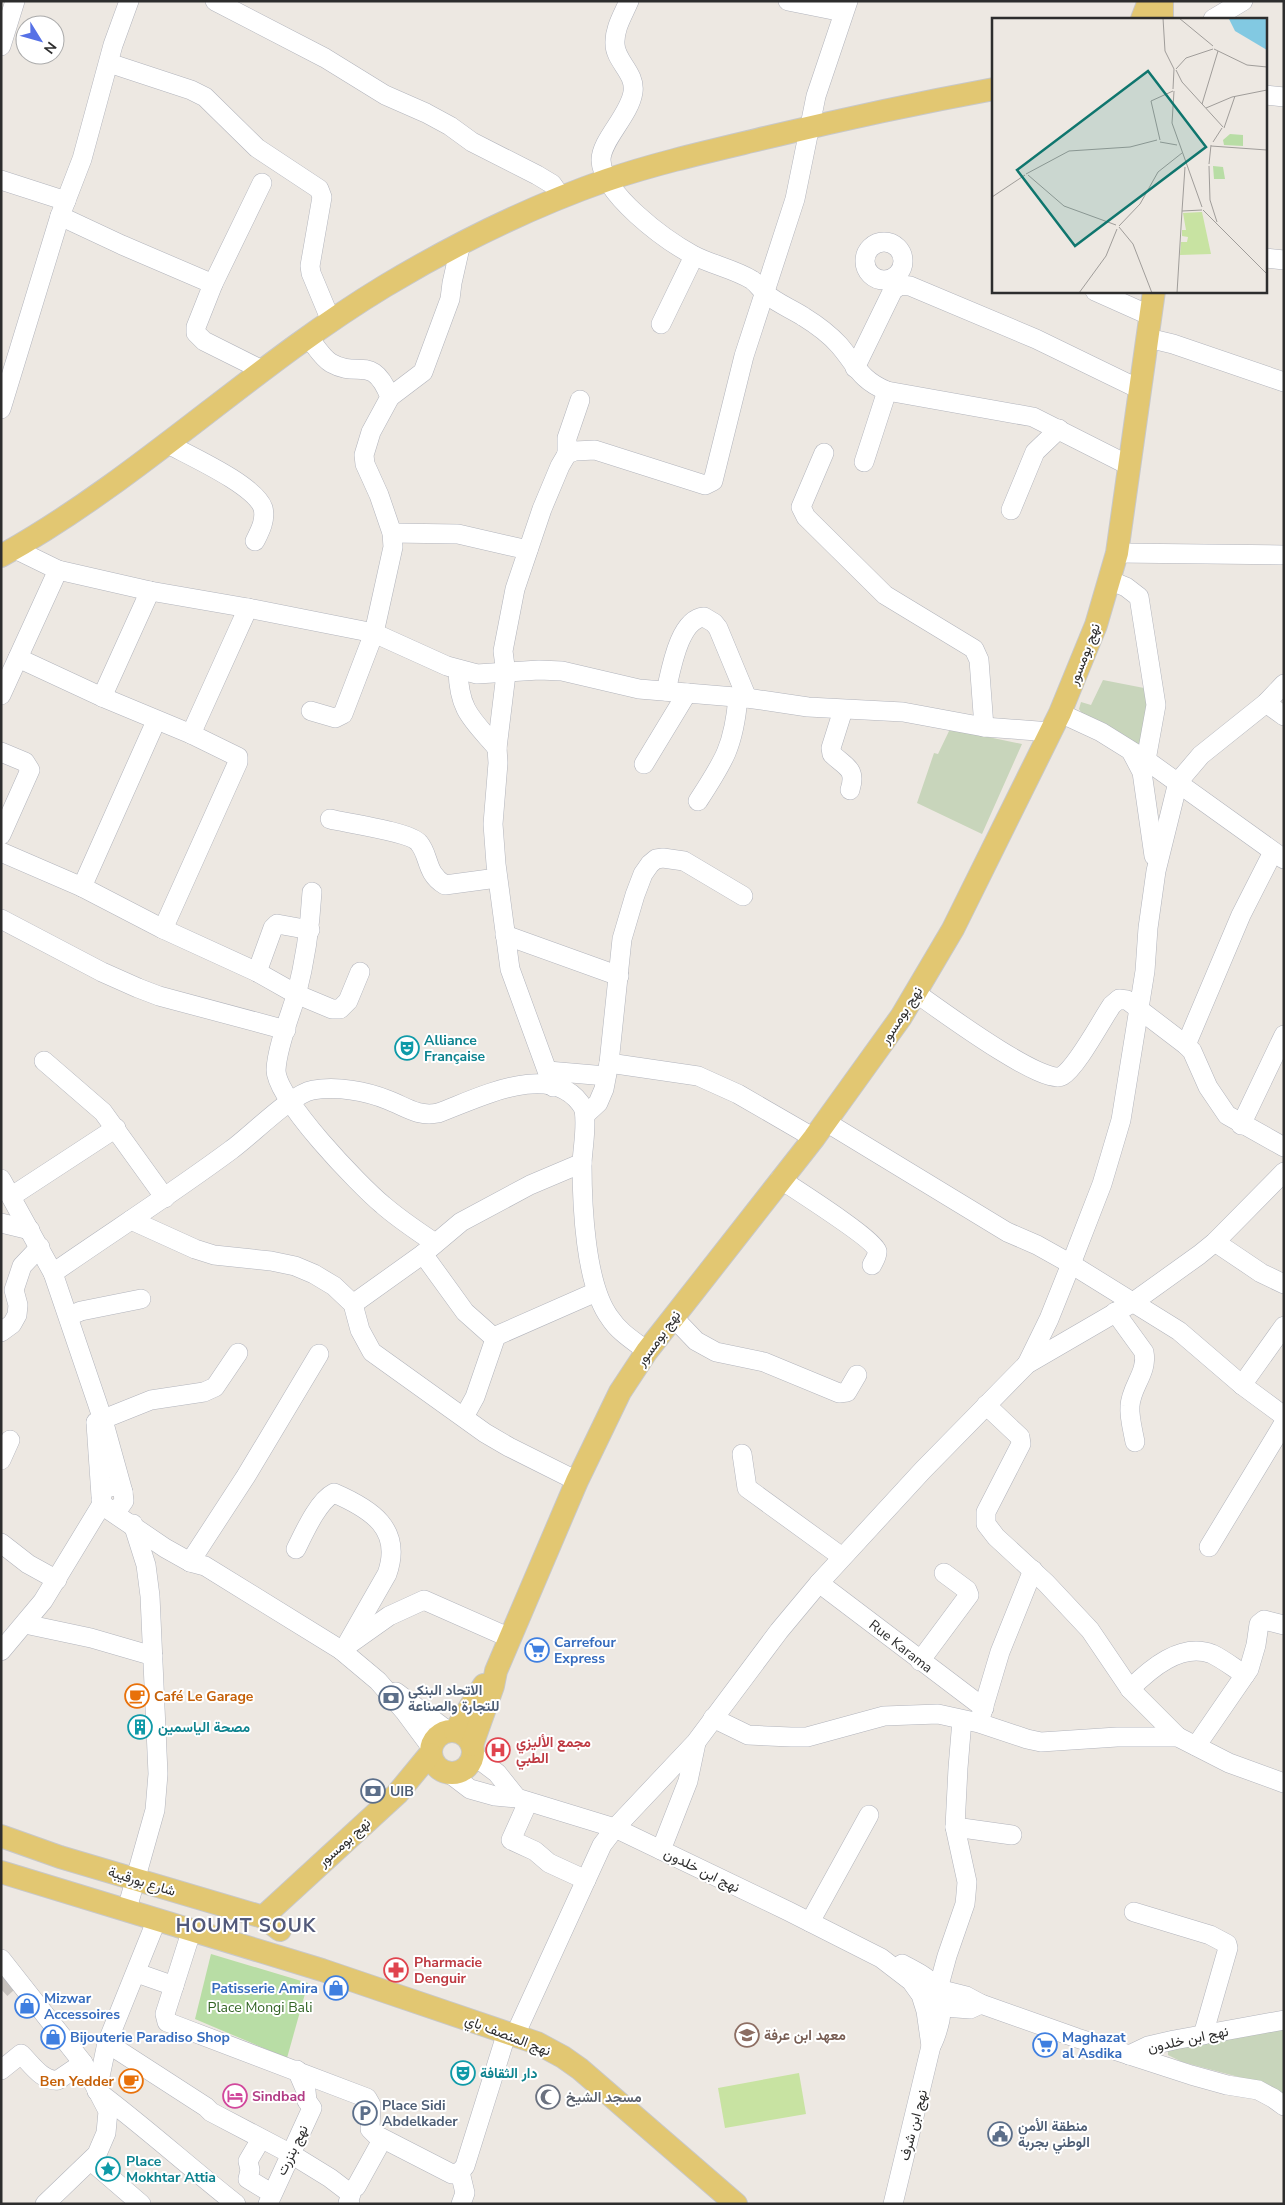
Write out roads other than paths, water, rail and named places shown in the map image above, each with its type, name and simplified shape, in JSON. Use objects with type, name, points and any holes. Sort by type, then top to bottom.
[{"type":"main road","points":[[1142,18],[1149,1]]},
{"type":"main road","points":[[1162,1],[1162,18]]},
{"type":"main road","points":[[8,553],[102,493],[262,370],[331,321],[460,243],[607,180],[704,152],[809,127],[992,89]]},
{"type":"main road","name":"نهج بومسور","points":[[397,1794],[447,1773],[458,1773],[465,1769],[462,1740],[493,1686],[496,1671],[577,1481],[620,1392],[647,1351],[820,1130],[881,1046],[916,994],[953,929],[1055,722],[1096,625],[1117,553],[1154,292]]},
{"type":"main road","name":"نهج بومسور","points":[[266,1953],[271,1923],[313,1870],[397,1794],[441,1734],[462,1740]]},
{"type":"main road","points":[[430,1751],[432,1762],[438,1769],[447,1773]]},
{"type":"main road","name":"شارع بورقيبة","points":[[1,1836],[271,1923]]},
{"type":"main road","points":[[1,1872],[266,1953]]},
{"type":"main road","name":"نهج المنصف باي","points":[[266,1953],[401,1996],[537,2043],[580,2069],[736,2204]]},
{"type":"street","points":[[1,46],[15,1]]},
{"type":"street","points":[[1,409],[63,208],[82,158],[119,26],[129,1]]},
{"type":"street","points":[[215,1],[325,58],[385,96],[426,113],[450,126],[472,142],[537,175],[552,184],[562,198]]},
{"type":"street","points":[[629,1],[616,30],[614,46],[632,79],[633,90],[625,114],[602,155],[602,166],[607,180],[633,212],[667,239],[694,256],[752,280],[765,294],[819,326],[838,343],[864,379],[887,392],[1033,417],[1130,466]]},
{"type":"street","points":[[567,454],[575,451],[595,450],[706,485],[711,484],[715,475],[744,356],[795,199],[816,96],[845,7],[788,1]]},
{"type":"street","points":[[1215,18],[1243,1]]},
{"type":"street","points":[[109,62],[191,90],[205,97],[257,148],[319,189],[322,197],[310,266],[311,273],[331,321]]},
{"type":"street","points":[[1268,95],[1284,96]]},
{"type":"street","points":[[1,180],[63,208],[122,245],[213,284]]},
{"type":"street","points":[[262,183],[213,284],[196,326],[196,332],[204,342],[262,370]]},
{"type":"street","points":[[311,711],[335,718],[343,714],[374,633],[392,557],[393,540],[364,455],[371,432],[390,397],[424,372],[450,299],[460,243]]},
{"type":"street","points":[[662,324],[694,256]]},
{"type":"street","points":[[1268,258],[1284,260]]},
{"type":"street","points":[[855,368],[898,280],[1036,338],[1141,390]]},
{"type":"street","points":[[1097,292],[1151,316]]},
{"type":"street","points":[[308,337],[329,362],[343,367],[371,371],[376,374],[381,378],[390,397]]},
{"type":"street","points":[[1148,338],[1183,347],[1284,382]]},
{"type":"street","points":[[864,462],[887,392]]},
{"type":"street","points":[[580,400],[567,438],[567,454],[542,509],[515,589],[504,638],[503,651],[506,674],[497,748],[498,763],[493,824],[497,878],[510,969],[551,1079],[581,1105],[585,1115],[582,1163],[584,1218],[596,1292],[610,1318],[620,1331],[647,1351]]},
{"type":"street","points":[[1011,510],[1035,452],[1058,429]]},
{"type":"street","points":[[168,444],[239,483],[254,494],[263,508],[264,516],[263,525],[256,541]]},
{"type":"street","points":[[824,453],[801,507],[806,518],[885,595],[974,649],[979,660],[984,726]]},
{"type":"street","points":[[392,533],[458,534],[528,550]]},
{"type":"street","points":[[8,553],[58,570],[150,591],[374,633],[458,670],[477,674],[506,674],[539,670],[562,671],[639,689],[743,698],[842,710],[903,712],[984,726],[1055,722],[1101,732],[1178,782],[1278,855],[1241,915],[1186,1044]]},
{"type":"street","points":[[1117,553],[1284,555]]},
{"type":"street","points":[[1,695],[58,570]]},
{"type":"street","points":[[1109,580],[1126,587],[1139,597],[1156,705],[1139,757],[1156,871]]},
{"type":"street","points":[[102,697],[150,591]]},
{"type":"street","points":[[191,734],[248,608]]},
{"type":"street","points":[[666,691],[678,647],[686,630],[696,618],[704,617],[714,623],[718,628],[743,698],[729,747],[721,766],[698,801]]},
{"type":"street","points":[[18,658],[236,755],[238,762],[163,929]]},
{"type":"street","points":[[458,670],[460,698],[466,711],[497,748]]},
{"type":"street","points":[[1027,1364],[1049,1318],[1102,1184],[1121,1120],[1140,1008],[1156,871],[1178,782],[1201,755],[1266,703],[1284,684]]},
{"type":"street","points":[[644,764],[687,693]]},
{"type":"street","points":[[1266,703],[1284,716]]},
{"type":"street","points":[[842,710],[831,748],[832,754],[850,769],[853,780],[850,790]]},
{"type":"street","points":[[82,887],[156,721]]},
{"type":"street","points":[[1,752],[26,762],[30,770],[1,835]]},
{"type":"street","points":[[330,819],[402,834],[416,840],[422,847],[430,869],[445,885],[497,878]]},
{"type":"street","points":[[1,852],[82,887],[163,929],[257,972],[296,994],[332,1009],[340,1009],[348,1001],[360,972]]},
{"type":"street","points":[[585,1115],[598,1103],[608,1069],[622,939],[629,912],[643,874],[656,859],[684,861],[743,896]]},
{"type":"street","points":[[312,892],[310,930],[276,1072],[289,1102],[329,1149],[377,1200],[429,1248],[465,1312],[489,1335],[496,1336],[596,1292]]},
{"type":"street","points":[[1,919],[102,972],[138,988],[159,996],[286,1030]]},
{"type":"street","points":[[257,972],[276,924],[310,930]]},
{"type":"street","points":[[505,935],[619,976]]},
{"type":"street","points":[[916,994],[1011,1058],[1045,1076],[1054,1078],[1061,1077],[1074,1064],[1112,1005],[1120,999],[1127,1000],[1186,1044],[1192,1051],[1208,1087],[1227,1115],[1284,1147]]},
{"type":"street","points":[[1242,1125],[1284,1035]]},
{"type":"street","points":[[44,1061],[73,1084],[103,1112],[165,1198]]},
{"type":"street","points":[[53,1273],[165,1198],[233,1149],[289,1102],[314,1090],[349,1090],[368,1093],[412,1112],[429,1115],[508,1086],[608,1069],[698,1076],[820,1130],[1071,1264],[1190,1339],[1242,1384],[1284,1416]]},
{"type":"street","points":[[12,1196],[116,1128]]},
{"type":"street","points":[[353,1304],[461,1222],[530,1184],[582,1163]]},
{"type":"street","points":[[192,1929],[165,2014],[167,2022],[368,2098],[371,2105],[370,2129],[382,2140],[452,2174],[460,2172],[465,2166],[511,2034],[602,1845],[615,1828],[696,1742],[779,1631],[842,1557],[1027,1364],[1132,1303],[1214,1242],[1284,1172]]},
{"type":"street","points":[[1,1179],[53,1273],[69,1316],[93,1395],[118,1505],[146,1565],[150,1596],[158,1740],[157,1794],[155,1810],[127,1909]]},
{"type":"street","points":[[780,1179],[843,1222],[874,1246],[877,1254],[872,1265]]},
{"type":"street","points":[[131,1220],[195,1249],[214,1255],[271,1261],[295,1266],[314,1274],[334,1286],[353,1304],[360,1330],[372,1352],[509,1447],[577,1481]]},
{"type":"street","points":[[1,1223],[30,1230]]},
{"type":"street","points":[[1214,1242],[1266,1277],[1284,1284]]},
{"type":"street","points":[[1,1332],[12,1324],[17,1315],[18,1305],[14,1290],[22,1266],[40,1247]]},
{"type":"street","points":[[69,1316],[141,1299]]},
{"type":"street","points":[[1115,1312],[1144,1352],[1146,1360],[1130,1405],[1135,1442]]},
{"type":"street","points":[[673,1317],[696,1341],[716,1352],[764,1362],[839,1393],[847,1392],[857,1375]]},
{"type":"street","points":[[1242,1384],[1284,1326]]},
{"type":"street","points":[[464,1417],[475,1397],[496,1336]]},
{"type":"street","points":[[99,1421],[150,1400],[204,1392],[215,1387],[238,1353]]},
{"type":"street","points":[[197,1560],[319,1354]]},
{"type":"street","points":[[986,1405],[1020,1437],[1021,1444],[986,1512],[986,1524],[996,1538],[1032,1570],[1090,1630],[1130,1689],[1178,1737],[1229,1763],[1284,1783]]},
{"type":"street","points":[[1209,1547],[1284,1423]]},
{"type":"street","points":[[1,1460],[10,1440]]},
{"type":"street","points":[[742,1454],[747,1488],[842,1557]]},
{"type":"street","points":[[296,1549],[320,1507],[328,1496],[334,1493],[377,1519],[385,1528],[391,1541],[391,1562],[387,1574],[343,1649]]},
{"type":"street","points":[[118,1505],[197,1560],[343,1649],[378,1681],[405,1712],[430,1751]]},
{"type":"street","points":[[1,1651],[25,1624],[57,1580],[118,1505]]},
{"type":"street","points":[[1,1543],[28,1564],[57,1580]]},
{"type":"street","name":"نهج ابن شرف","points":[[893,2204],[932,2046],[938,2030],[931,1998],[965,1904],[967,1882],[955,1827],[958,1768],[975,1717],[1032,1570]]},
{"type":"street","points":[[920,1661],[969,1595],[968,1590],[944,1573]]},
{"type":"street","name":"Rue Karama","points":[[820,1583],[920,1661],[975,1717]]},
{"type":"street","points":[[343,1649],[389,1616],[424,1600],[510,1638]]},
{"type":"street","points":[[1196,1746],[1245,1675],[1254,1657],[1259,1624],[1264,1620],[1284,1625]]},
{"type":"street","points":[[25,1624],[91,1638],[153,1656]]},
{"type":"street","points":[[1130,1689],[1152,1669],[1171,1658],[1192,1651],[1212,1655],[1245,1675]]},
{"type":"street","points":[[378,1681],[404,1697],[462,1740],[522,1800],[511,1840],[515,1844],[535,1851],[549,1863],[586,1880]]},
{"type":"street","points":[[713,1718],[748,1735],[791,1737],[807,1737],[890,1715],[938,1714],[975,1717],[1027,1739],[1042,1742],[1117,1737],[1178,1737]]},
{"type":"street","points":[[660,1850],[688,1781],[696,1742]]},
{"type":"street","name":"نهج ابن خلدون","points":[[447,1773],[470,1789],[495,1796],[522,1800],[615,1828],[881,1958],[931,1998],[966,1996],[981,2004],[1129,2055],[1148,2046],[1284,2020]]},
{"type":"street","points":[[810,1922],[869,1815]]},
{"type":"street","points":[[955,1827],[1012,1835]]},
{"type":"street","points":[[1134,1912],[1210,1935],[1227,1944],[1228,1948],[1203,2035]]},
{"type":"street","points":[[97,2092],[107,2043],[137,1973],[157,1919]]},
{"type":"street","points":[[1,1959],[13,1978],[83,2063],[108,2111],[106,2132],[100,2148],[91,2161],[45,2204]]},
{"type":"street","points":[[137,1973],[174,1986]]},
{"type":"street","points":[[107,2043],[211,2112],[291,2154],[330,2178],[351,2197],[382,2140]]},
{"type":"street","points":[[1,2070],[21,2054],[38,2072],[54,2081],[83,2063]]},
{"type":"street","points":[[1129,2055],[1227,2085],[1258,2090],[1284,2106]]},
{"type":"street","name":"نهج بنزرت","points":[[270,2199],[312,2108],[307,2101],[306,2091],[297,2070]]},
{"type":"street","points":[[97,2092],[236,2204]]},
{"type":"street","points":[[261,2139],[248,2161],[250,2167],[248,2178],[270,2199]]},
{"type":"street","points":[[91,2161],[141,2204]]},
{"type":"street","points":[[460,2172],[465,2193],[461,2204]]},
{"type":"tunnel","points":[[1,1989],[11,1980]]},
{"type":"place","name":"Alliance Française","points":[[407,1048]]},
{"type":"place","name":"Carrefour Express","points":[[537,1650]]},
{"type":"place","name":"Café Le Garage","points":[[137,1696]]},
{"type":"place","name":"الاتحاد البنكي للتجارة والصناعة","points":[[391,1698]]},
{"type":"place","name":"مصحة الياسمين","points":[[140,1727]]},
{"type":"place","name":"مجمع الأليزي الطبي","points":[[498,1750]]},
{"type":"place","name":"UIB","points":[[373,1791]]},
{"type":"place","name":"Pharmacie Denguir","points":[[396,1970]]},
{"type":"place","name":"Patisserie Amira","points":[[336,1988]]},
{"type":"place","name":"Mizwar Accessoires","points":[[27,2006]]},
{"type":"place","name":"معهد ابن عرفة","points":[[747,2035]]},
{"type":"place","name":"Bijouterie Paradiso Shop","points":[[53,2037]]},
{"type":"place","name":"Maghazat al Asdika","points":[[1045,2045]]},
{"type":"place","name":"دار الثقافة","points":[[463,2073]]},
{"type":"place","name":"Ben Yedder","points":[[131,2081]]},
{"type":"place","name":"Sindbad","points":[[235,2096]]},
{"type":"place","name":"مسجد الشيخ","points":[[548,2097]]},
{"type":"place","name":"Place Sidi Abdelkader","points":[[365,2113]]},
{"type":"place","name":"منطقة الأمن الوطني بجربة","points":[[1000,2134]]},
{"type":"place","name":"Place Mokhtar Attia","points":[[108,2169]]},
{"type":"district","name":"HOUMT SOUK","points":[[246,1925]]},
{"type":"park label","name":"Place Mongi Bali","points":[[260,2007]]}]
